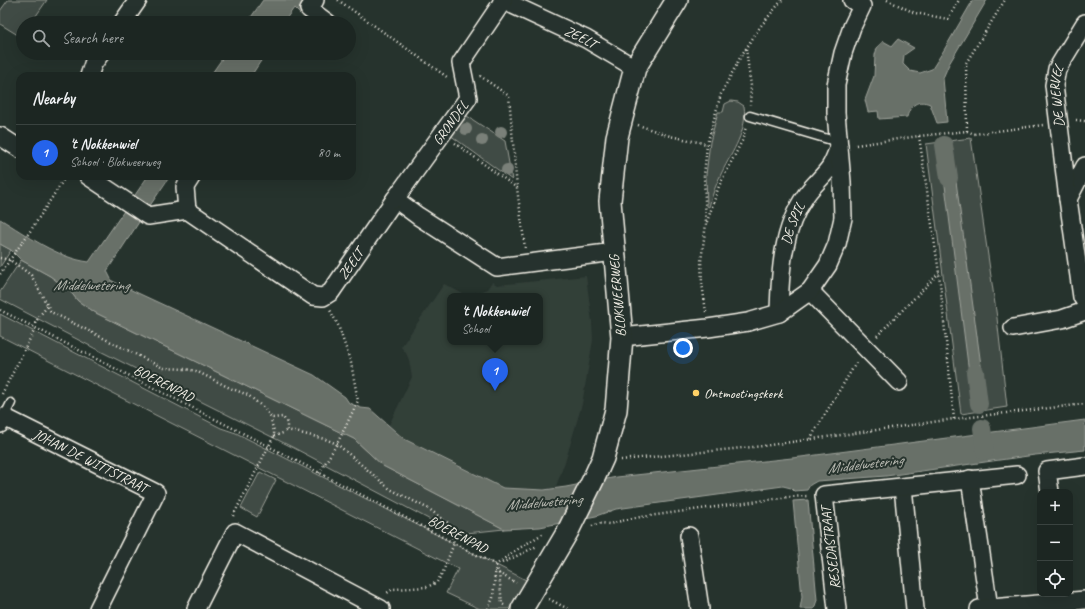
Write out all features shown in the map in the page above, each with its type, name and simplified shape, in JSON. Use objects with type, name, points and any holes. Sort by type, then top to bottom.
[{"type":"street","points":[[127,16],[138,0]]},
{"type":"street","points":[[315,0],[309,9],[318,16]]},
{"type":"street","points":[[461,63],[502,0]]},
{"type":"street","name":"ZEELT","points":[[502,0],[586,39],[635,68]]},
{"type":"street","name":"BLOKWEERWEG","points":[[522,609],[568,531],[594,478],[603,458],[616,410],[622,337],[610,201],[617,137],[635,68],[677,0]]},
{"type":"street","points":[[622,337],[708,328],[748,322],[780,313],[810,291],[828,265],[837,244],[843,218],[836,113],[836,84],[843,53],[852,27],[862,6],[852,0]]},
{"type":"street","name":"DE WERVEL","points":[[1085,23],[1057,69],[1054,85],[1068,199],[1082,297],[1085,302]]},
{"type":"street","points":[[90,72],[96,60]]},
{"type":"street","name":"GRONDEL","points":[[395,199],[468,98],[461,63]]},
{"type":"street","points":[[0,136],[16,146]]},
{"type":"street","name":"DE SPIL","points":[[780,313],[780,276],[790,228],[806,195],[830,166],[839,145]]},
{"type":"street","points":[[1068,199],[1085,166]]},
{"type":"street","points":[[94,180],[148,216],[187,210],[313,296],[323,297]]},
{"type":"street","points":[[187,210],[185,187],[189,180]]},
{"type":"street","points":[[395,199],[418,216],[497,267],[614,252]]},
{"type":"street","name":"ZEELT","points":[[323,297],[331,292],[395,199]]},
{"type":"street","points":[[810,291],[899,382]]},
{"type":"street","points":[[1012,328],[1062,318],[1085,311]]},
{"type":"street","name":"JOHAN DE WITTSTRAAT","points":[[5,415],[156,494],[98,609]]},
{"type":"street","points":[[1050,489],[1047,471],[1085,466]]},
{"type":"street","name":"RESEDASTRAAT","points":[[837,609],[824,495],[1017,475]]},
{"type":"street","points":[[970,479],[984,608],[1063,598],[1085,600]]},
{"type":"street","points":[[903,487],[915,609]]},
{"type":"street","points":[[196,609],[235,532],[377,607]]},
{"type":"street","points":[[688,536],[700,609]]},
{"type":"lane","points":[[750,116],[839,145]]},
{"type":"path","points":[[338,0],[446,77],[461,63],[509,96],[517,188],[527,263]]},
{"type":"path","points":[[708,328],[702,283],[701,262],[706,224],[704,176],[707,144],[721,94],[760,27],[782,0]]},
{"type":"path","points":[[887,0],[915,13],[948,19],[959,0]]},
{"type":"path","points":[[967,131],[966,63],[1005,0]]},
{"type":"path","points":[[706,224],[719,186],[742,141],[750,116],[751,86],[746,49]]},
{"type":"path","points":[[621,120],[670,136],[707,144]]},
{"type":"path","points":[[839,145],[967,131],[974,134],[1078,120],[1085,121]]},
{"type":"path","points":[[443,134],[517,188]]},
{"type":"path","points":[[919,136],[939,273],[954,419]]},
{"type":"path","points":[[0,274],[63,180]]},
{"type":"path","points":[[0,258],[10,260],[31,275],[51,312],[163,368],[196,371],[248,395],[264,408],[272,418],[271,423],[274,436],[231,519],[235,523],[235,532]]},
{"type":"path","points":[[319,473],[337,444],[358,401],[351,363],[338,324],[323,297]]},
{"type":"path","points":[[5,415],[0,398],[40,315],[48,306]]},
{"type":"path","name":"BOERENPAD","points":[[0,310],[268,446],[496,565],[539,545]]},
{"type":"path","points":[[603,458],[625,460],[763,446],[954,419],[1085,404]]},
{"type":"path","points":[[272,418],[283,417],[287,423],[287,430]]},
{"type":"path","points":[[274,436],[287,430],[325,439],[337,444],[390,489],[429,510],[448,523],[454,543],[443,572],[437,582],[427,586],[394,588],[377,607]]},
{"type":"path","points":[[488,609],[494,598],[496,565],[513,552],[549,529],[568,531],[584,529],[601,523],[609,524],[634,518],[789,497],[824,495]]},
{"type":"path","points":[[496,565],[499,573],[502,604],[508,609]]},
{"type":"shaded area","points":[[8,0],[47,0],[36,16],[16,16],[16,34],[0,24],[0,11]]},
{"type":"shaded area","points":[[731,101],[738,102],[744,106],[744,124],[734,149],[716,185],[709,207],[707,206],[706,175],[710,142],[718,112],[723,112],[725,104]]},
{"type":"shaded area","points":[[464,114],[505,141],[512,180],[450,135]]},
{"type":"shaded area","points":[[971,138],[997,318],[1007,407],[961,414],[926,144]]},
{"type":"shaded area","points":[[0,244],[11,250],[0,267]]},
{"type":"shaded area","points":[[21,260],[50,276],[69,290],[78,301],[96,313],[354,439],[383,466],[504,529],[457,534],[294,448],[94,348],[0,299],[0,292]]},
{"type":"shaded area","points":[[586,276],[593,340],[582,404],[566,459],[555,489],[527,490],[503,488],[404,439],[389,425],[412,377],[409,360],[401,347],[444,284],[461,293],[447,293],[447,345],[543,345],[543,293],[476,293],[487,289],[492,282],[497,285]]},
{"type":"shaded area","points":[[0,314],[221,428],[236,433],[526,580],[509,609],[480,609],[446,593],[458,569],[0,336]]},
{"type":"shaded area","points":[[260,472],[276,480],[257,517],[241,508]]},
{"type":"water","points":[[263,0],[310,0],[300,14],[294,8],[288,16],[252,16]]},
{"type":"water","points":[[973,0],[987,0],[949,64],[943,78],[947,122],[937,123],[930,104],[922,102],[912,106],[907,117],[879,119],[878,111],[868,112],[865,100],[874,76],[875,55],[877,48],[883,41],[892,46],[898,39],[914,48],[904,55],[903,64],[910,71],[920,73],[932,69]]},
{"type":"water","points":[[221,60],[261,60],[254,72],[213,72]]},
{"type":"water","points":[[952,152],[985,395],[972,396],[941,154]]},
{"type":"water","points":[[145,180],[167,180],[149,207],[133,198]]},
{"type":"water","name":"Middelwetering","points":[[124,211],[141,219],[107,271],[112,281],[314,375],[345,397],[349,403],[361,408],[370,409],[404,439],[503,488],[544,490],[617,477],[801,457],[1085,420],[1085,450],[1035,455],[886,476],[817,481],[810,485],[807,490],[794,491],[791,488],[783,486],[616,509],[596,516],[540,527],[504,529],[383,466],[354,439],[96,313],[78,301],[69,290],[50,276],[21,260],[11,250],[0,244],[0,219],[54,251],[77,260],[89,262]]},
{"type":"water","points":[[808,500],[817,600],[814,609],[800,609],[802,597],[793,501]]},
{"type":"waterway","points":[[944,145],[949,178]]},
{"type":"waterway","points":[[975,372],[979,404]]},
{"type":"waterway","points":[[982,428],[985,451]]},
{"type":"place","name":"'t Nokkenwiel","points":[[495,391]]},
{"type":"place","name":"Ontmoetingskerk","points":[[696,393]]}]
